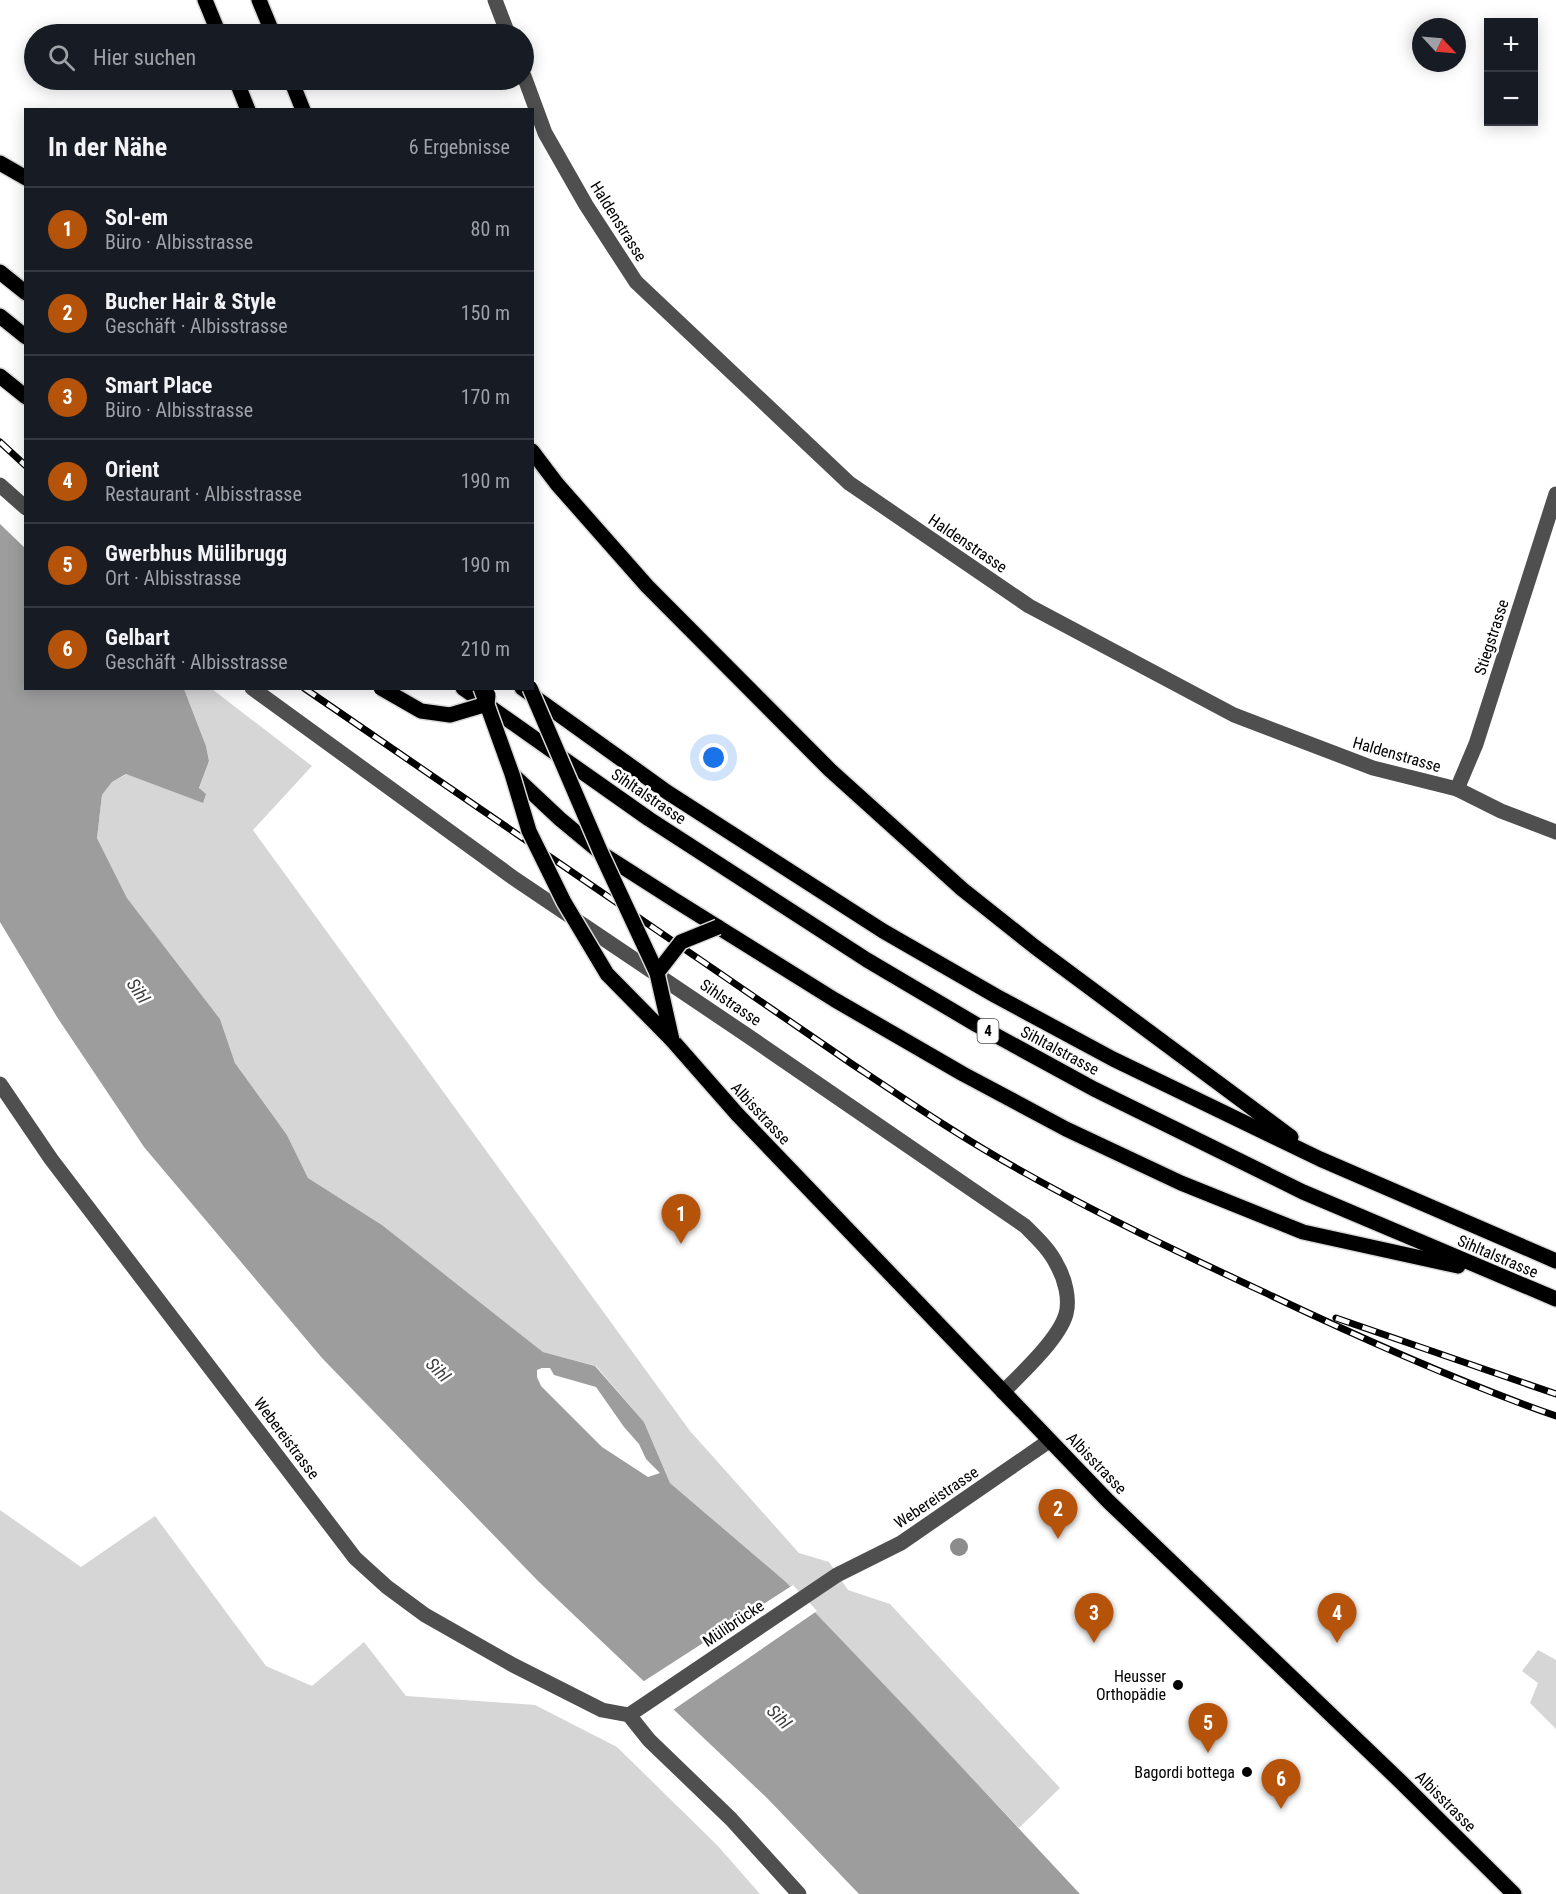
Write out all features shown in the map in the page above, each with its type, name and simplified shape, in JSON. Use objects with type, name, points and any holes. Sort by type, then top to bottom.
[{"type":"main road","points":[[205,0],[215,24]]},
{"type":"main road","points":[[259,0],[269,24]]},
{"type":"main road","points":[[240,90],[247,108]]},
{"type":"main road","points":[[295,90],[302,108]]},
{"type":"main road","points":[[0,163],[24,177]]},
{"type":"main road","points":[[0,272],[24,291]]},
{"type":"main road","points":[[0,316],[24,335]]},
{"type":"main road","points":[[0,376],[24,395]]},
{"type":"main road","points":[[534,454],[557,484],[646,586],[830,770],[962,889],[1320,1159]]},
{"type":"main road","points":[[384,690],[421,711],[450,715],[488,696]]},
{"type":"main road","name":"Sihltalstrasse","points":[[466,690],[649,819],[867,960],[977,1025],[1094,1089],[1303,1192],[1556,1299]]},
{"type":"main road","name":"Sihltalstrasse","points":[[525,690],[667,792],[883,931],[996,996],[1113,1059],[1320,1159],[1556,1261]]},
{"type":"main road","name":"Albisstrasse","points":[[531,690],[601,853],[657,973],[672,1040]]},
{"type":"main road","name":"Albisstrasse","points":[[488,696],[529,831],[564,902],[607,974],[672,1040],[737,1114],[855,1239],[1049,1441],[1514,1894]]},
{"type":"main road","points":[[512,774],[601,853],[835,1000],[923,1052],[1066,1129],[1181,1183],[1304,1232],[1493,1274]]},
{"type":"main road","points":[[657,973],[681,942],[718,927]]},
{"type":"street","points":[[495,0],[504,24]]},
{"type":"street","name":"Haldenstrasse","points":[[529,90],[545,133],[586,205],[636,282],[849,483],[1029,606],[1234,715],[1373,768],[1457,789],[1501,811],[1556,832]]},
{"type":"street","points":[[0,484],[24,506]]},
{"type":"street","name":"Stiegstrasse","points":[[1457,789],[1476,744],[1556,494]]},
{"type":"street","name":"Sihlstrasse","points":[[255,690],[515,879],[752,1038],[1025,1226],[1058,1265],[1066,1289],[1067,1312],[1061,1328],[1003,1392]]},
{"type":"street","name":"Webereistrasse","points":[[0,1084],[51,1159],[356,1558],[387,1587],[425,1615],[513,1665],[602,1710],[629,1715]]},
{"type":"street","name":"Webereistrasse","points":[[837,1575],[901,1543],[1049,1441]]},
{"type":"street","name":"Mülibrücke","points":[[629,1715],[837,1575]]},
{"type":"street","points":[[629,1715],[648,1740],[731,1819],[799,1894]]},
{"type":"shaded area","points":[[184,690],[213,690],[312,766],[253,830],[690,1431],[799,1553],[829,1562],[848,1590],[890,1604],[1060,1788],[1019,1828],[786,1582],[670,1483],[644,1422],[596,1366],[543,1352],[382,1225],[308,1178],[287,1135],[235,1063],[220,1019],[127,898],[97,838],[102,795],[112,782],[127,774],[203,803],[199,789],[209,761],[206,746]]},
{"type":"shaded area","points":[[0,1510],[81,1567],[155,1516],[266,1666],[312,1686],[364,1642],[406,1696],[535,1705],[617,1747],[718,1846],[760,1894],[0,1894]]},
{"type":"shaded area","points":[[1538,1650],[1556,1660],[1556,1729],[1530,1703],[1538,1683],[1522,1671]]},
{"type":"water","name":"Sihl","points":[[0,524],[24,547],[24,690],[184,690],[206,746],[209,761],[199,788],[206,794],[203,803],[126,774],[112,782],[102,795],[97,838],[127,898],[220,1019],[235,1063],[287,1135],[308,1178],[382,1225],[543,1352],[595,1366],[644,1422],[670,1483],[786,1582],[1080,1894],[859,1894],[767,1798],[538,1581],[322,1358],[144,1147],[57,1017],[0,922]],"holes":[[[550,1368],[554,1375],[596,1387],[639,1444],[646,1459],[660,1473],[648,1477],[602,1447],[541,1386],[537,1370]]]},
{"type":"pier","points":[[793,1585],[817,1611],[673,1710],[673,1713],[641,1683]]},
{"type":"railway","points":[[0,442],[24,464]]},
{"type":"railway","points":[[307,690],[852,1064],[1003,1160],[1116,1221],[1307,1312],[1448,1375],[1556,1416]]},
{"type":"railway","points":[[1336,1318],[1556,1394]]},
{"type":"place","name":"Sol-em","points":[[681,1244]]},
{"type":"place","name":"Bucher Hair & Style","points":[[1058,1539]]},
{"type":"place","name":"Smart Place","points":[[1094,1643]]},
{"type":"place","name":"Orient","points":[[1337,1643]]},
{"type":"place","name":"Heusser Orthopädie","points":[[1178,1685]]},
{"type":"place","name":"Gwerbhus Mülibrugg","points":[[1208,1753]]},
{"type":"place","name":"Bagordi bottega","points":[[1247,1772]]},
{"type":"place","name":"Gelbart","points":[[1281,1809]]}]
